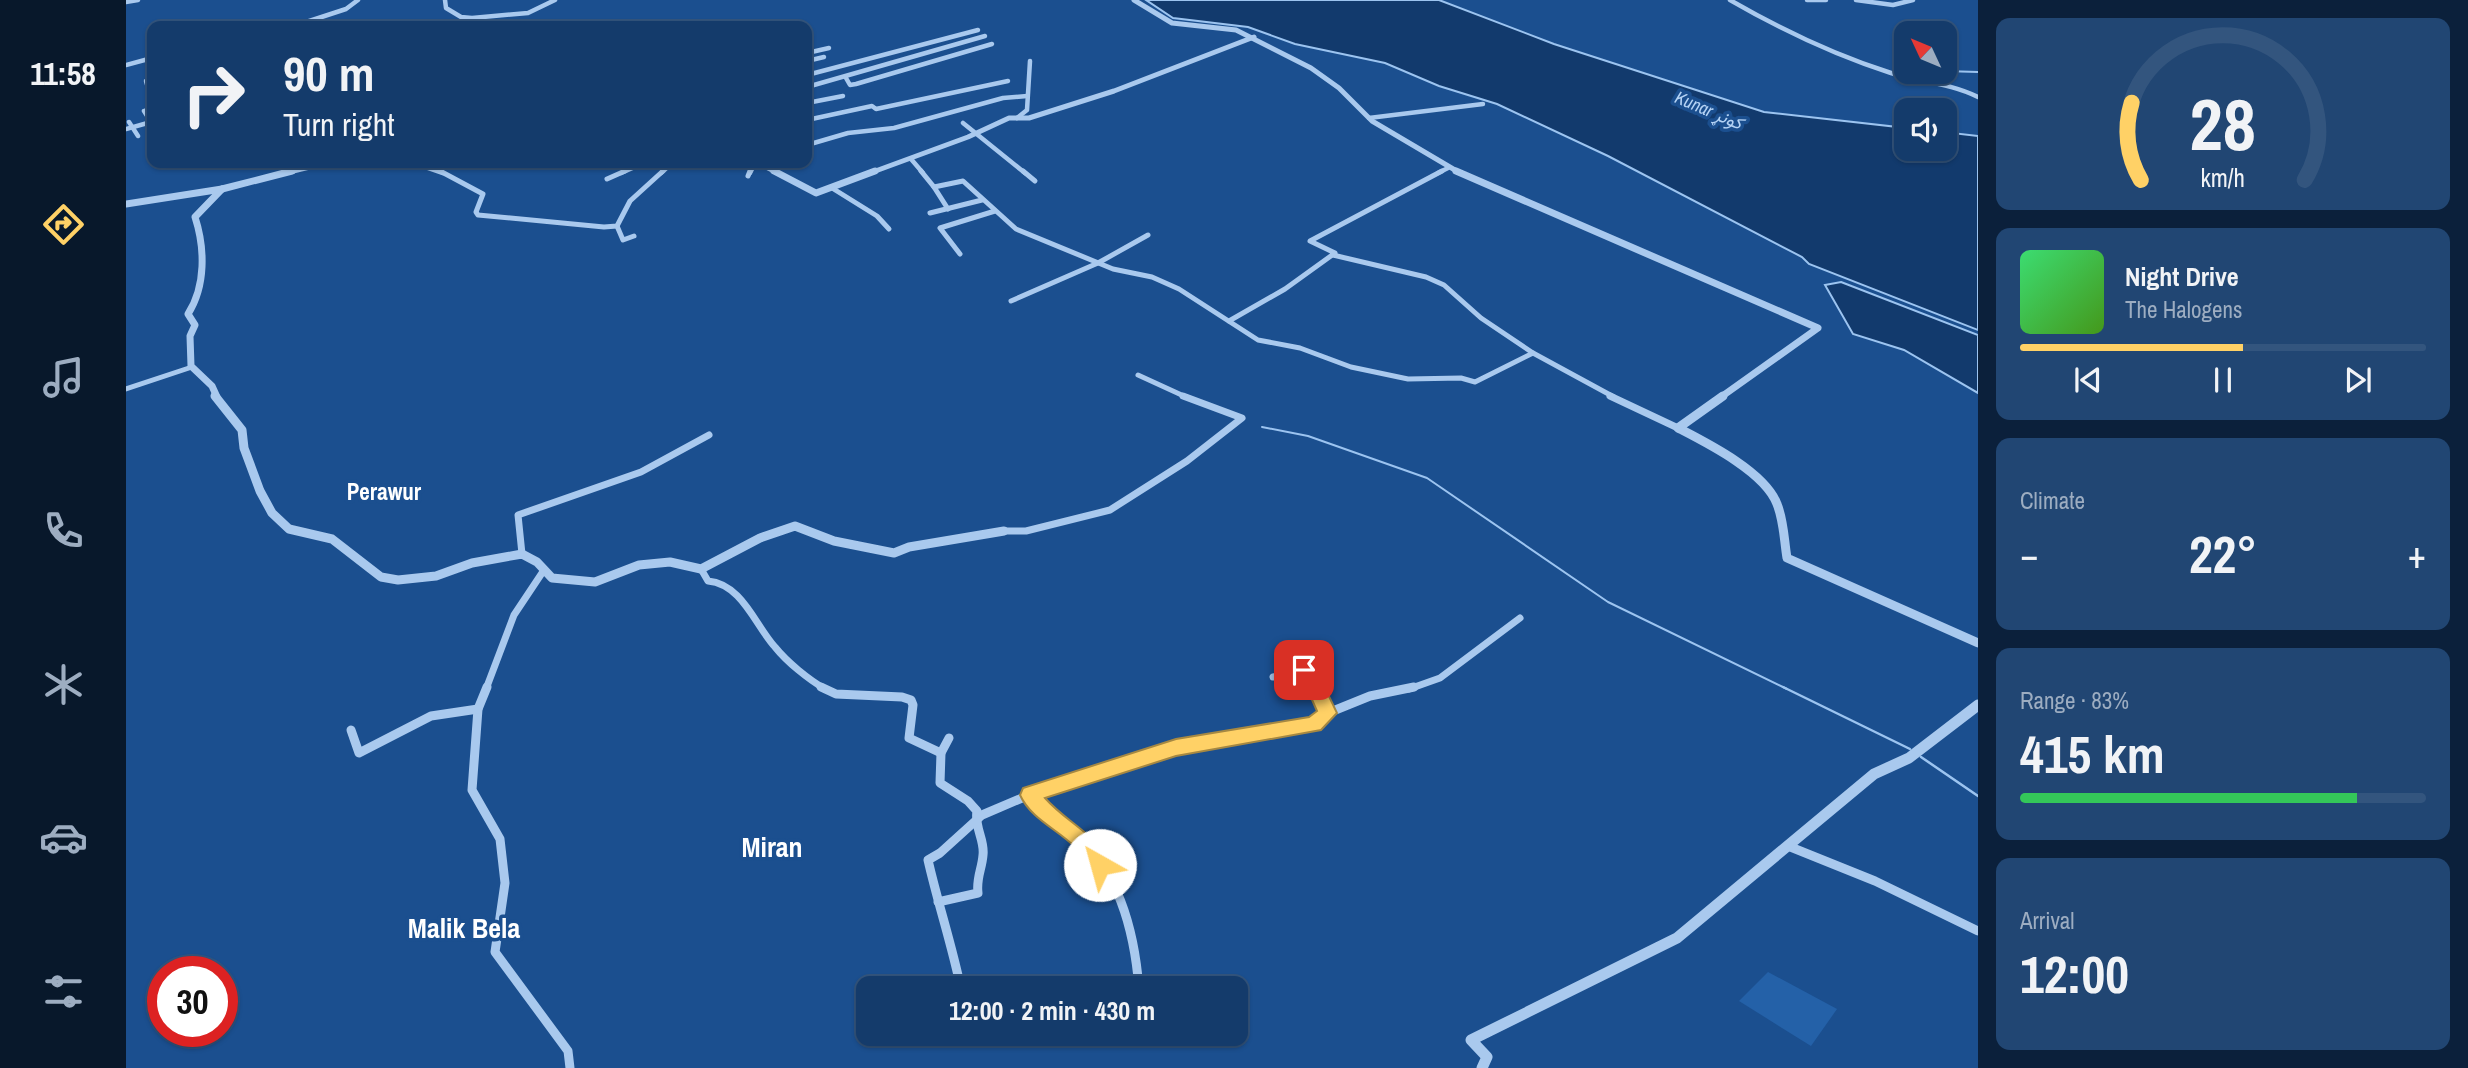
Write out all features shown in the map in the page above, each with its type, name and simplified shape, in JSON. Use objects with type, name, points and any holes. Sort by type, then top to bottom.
[{"type":"street","points":[[126,2],[138,0]]},
{"type":"street","points":[[309,21],[346,9],[358,0]]},
{"type":"street","points":[[445,0],[446,8],[457,16],[471,20],[497,14],[525,15],[555,0]]},
{"type":"street","points":[[1134,0],[1172,23],[1236,30],[1255,37],[1311,68],[1339,88],[1369,118],[1448,168],[1818,328],[1678,428]]},
{"type":"street","points":[[1730,0],[1787,33],[1828,50],[1892,74],[1960,88],[1978,97]]},
{"type":"street","points":[[1807,0],[1826,0]]},
{"type":"street","points":[[1856,0],[1893,5],[1913,0]]},
{"type":"street","points":[[812,73],[978,30]]},
{"type":"street","points":[[812,86],[985,36]]},
{"type":"street","points":[[767,168],[816,194],[911,159],[1009,118],[1029,118],[1115,91],[1255,37]]},
{"type":"street","points":[[846,78],[849,85],[856,84],[992,44]]},
{"type":"street","points":[[812,52],[829,48]]},
{"type":"street","points":[[812,60],[824,57]]},
{"type":"street","points":[[126,65],[147,59]]},
{"type":"street","points":[[816,59],[828,68]]},
{"type":"street","points":[[1017,118],[1027,110],[1030,61]]},
{"type":"street","points":[[146,81],[147,92]]},
{"type":"street","points":[[812,119],[872,106],[876,109],[1008,81]]},
{"type":"street","points":[[812,102],[843,96]]},
{"type":"street","points":[[812,144],[848,133],[894,128],[1003,98],[1027,96]]},
{"type":"street","points":[[1369,118],[1483,104]]},
{"type":"street","points":[[126,129],[132,124],[147,122]]},
{"type":"street","points":[[962,123],[1035,181]]},
{"type":"street","points":[[132,124],[138,136]]},
{"type":"street","points":[[911,159],[948,209]]},
{"type":"street","points":[[126,204],[222,189],[306,168]]},
{"type":"street","points":[[436,168],[450,177],[469,183],[483,194],[476,212],[478,215],[617,226]]},
{"type":"street","points":[[607,179],[632,168]]},
{"type":"street","points":[[617,226],[630,201],[666,168]]},
{"type":"street","points":[[748,176],[754,168]]},
{"type":"street","points":[[1333,255],[1335,253],[1310,241],[1448,168]]},
{"type":"street","points":[[933,187],[963,181],[1016,229],[1113,269],[1152,277],[1179,289],[1258,340],[1300,348],[1351,367],[1408,379],[1461,378],[1475,382],[1533,353]]},
{"type":"street","points":[[832,188],[877,216],[889,229]]},
{"type":"street","points":[[222,189],[195,218],[200,228],[202,243],[198,298],[188,314],[195,326],[190,336],[192,367],[212,386],[214,394],[242,430],[244,448],[260,491],[272,513],[289,529],[332,540],[381,577],[398,580],[436,576],[472,563],[522,554],[537,562],[552,578],[595,582],[639,565],[670,562],[701,569],[760,538],[795,526],[834,541],[894,552],[1004,531],[1026,531],[1110,510],[1187,461],[1242,418],[1190,399],[1138,375]]},
{"type":"street","points":[[930,213],[982,200]]},
{"type":"street","points":[[960,254],[940,228],[995,211]]},
{"type":"street","points":[[617,226],[623,240],[635,236]]},
{"type":"street","points":[[1011,301],[1098,263],[1148,235]]},
{"type":"street","points":[[1229,321],[1285,289],[1333,255],[1426,277],[1444,285],[1481,318],[1533,353],[1603,392],[1714,447],[1741,467],[1776,500],[1787,558],[1978,643]]},
{"type":"street","points":[[126,389],[192,367]]},
{"type":"street","points":[[522,554],[518,514],[594,491],[681,453],[709,435]]},
{"type":"street","points":[[701,569],[708,581],[719,582],[748,607],[775,648],[822,688],[836,694],[902,697],[911,700],[913,705],[909,738],[941,752]]},
{"type":"street","points":[[544,570],[534,582],[499,643],[483,701],[478,709],[472,790],[500,839],[505,883],[495,952],[568,1051],[570,1068]]},
{"type":"street","points":[[958,976],[928,860],[940,853],[975,820],[1030,795],[1176,747],[1314,724],[1328,713],[1370,696],[1410,690],[1440,678],[1520,618]]},
{"type":"street","points":[[1273,677],[1324,667]]},
{"type":"street","points":[[1308,671],[1328,713]]},
{"type":"street","points":[[1482,1068],[1487,1056],[1471,1040],[1677,938],[1874,774],[1909,758],[1978,705]]},
{"type":"street","points":[[351,730],[359,753],[431,716],[478,709]]},
{"type":"street","points":[[938,902],[978,893],[976,880],[984,853],[975,820],[977,811],[971,800],[953,794],[940,783],[941,752],[949,738]]},
{"type":"street","points":[[1030,795],[1044,812],[1093,852],[1119,898],[1131,938],[1137,976]]},
{"type":"street","points":[[1788,846],[1875,881],[1978,932]]},
{"type":"shaded area","points":[[1768,972],[1837,1009],[1811,1046],[1739,1001]]},
{"type":"water","name":"Kunar کونړ","points":[[1146,0],[1439,0],[1554,44],[1764,112],[1894,127],[1894,161],[1957,161],[1957,134],[1978,136],[1978,330],[1809,264],[1802,257],[1608,156],[1497,104],[1439,86],[1385,63],[1295,44],[1248,27],[1173,18]]},
{"type":"water","points":[[1841,282],[1978,335],[1978,393],[1904,350],[1853,334],[1825,285]]},
{"type":"waterway","points":[[1957,71],[1978,72]]},
{"type":"waterway","points":[[1262,427],[1308,436],[1427,478],[1608,602],[1787,689]]},
{"type":"waterway","points":[[1783,687],[1910,749]]},
{"type":"waterway","points":[[1921,757],[1978,796]]},
{"type":"district","name":"Perawur","points":[[384,491]]},
{"type":"district","name":"Miran","points":[[772,847]]},
{"type":"district","name":"Malik Bela","points":[[464,928]]},
{"type":"route","points":[[1100,865],[1093,852],[1044,812],[1030,795],[1176,747],[1239,739],[1314,724],[1328,713],[1316,693],[1308,671],[1304,670]]}]
